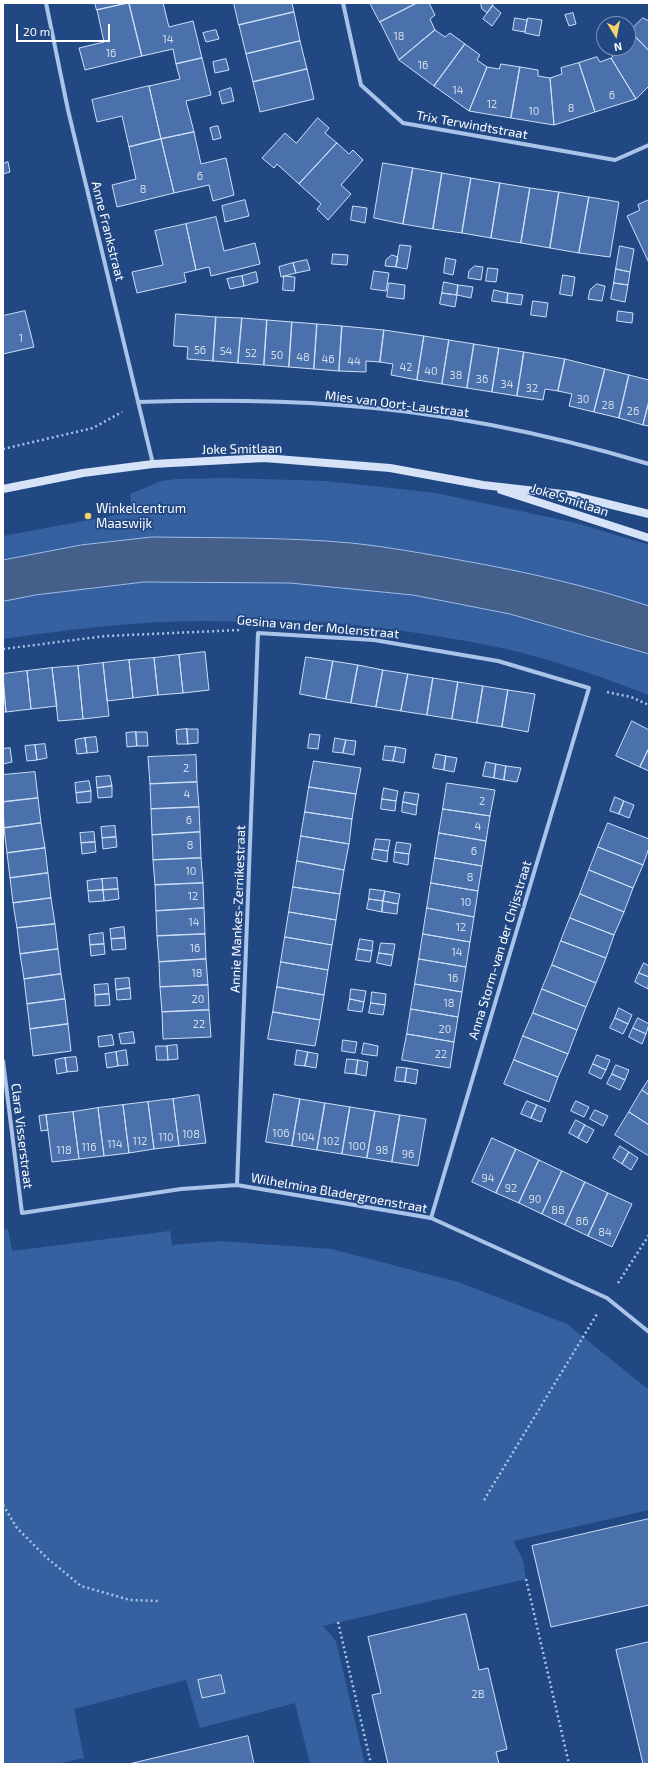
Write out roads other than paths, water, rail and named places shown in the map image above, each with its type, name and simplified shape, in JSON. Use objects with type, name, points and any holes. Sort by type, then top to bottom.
[{"type":"street","name":"Anne Frankstraat","points":[[46,3],[68,110],[153,464]]},
{"type":"street","name":"Trix Terwindtstraat","points":[[342,3],[361,85],[403,123],[616,160],[649,145]]},
{"type":"street","name":"Mies van Oort-Laustraat","points":[[138,402],[209,400],[338,405],[461,420],[594,448],[649,464]]},
{"type":"street","name":"Joke Smitlaan","points":[[3,489],[82,473],[153,464],[264,458],[390,468],[483,485],[571,495],[649,514]]},
{"type":"street","name":"Joke Smitlaan","points":[[483,485],[649,538]]},
{"type":"street","name":"Gesina van der Molenstraat","points":[[258,633],[374,640],[498,661],[589,688]]},
{"type":"street","name":"Annie Mankes-Zernikestraat","points":[[237,1185],[258,633]]},
{"type":"street","name":"Anna Storm-van der Chijsstraat","points":[[431,1218],[589,688]]},
{"type":"street","name":"Clara Visserstraat","points":[[3,1061],[22,1213]]},
{"type":"street","name":"Wilhelmina Bladergroenstraat","points":[[22,1213],[181,1188],[237,1185],[431,1218],[607,1298],[649,1332]]},
{"type":"place","name":"Winkelcentrum Maaswijk","points":[[88,516]]}]
